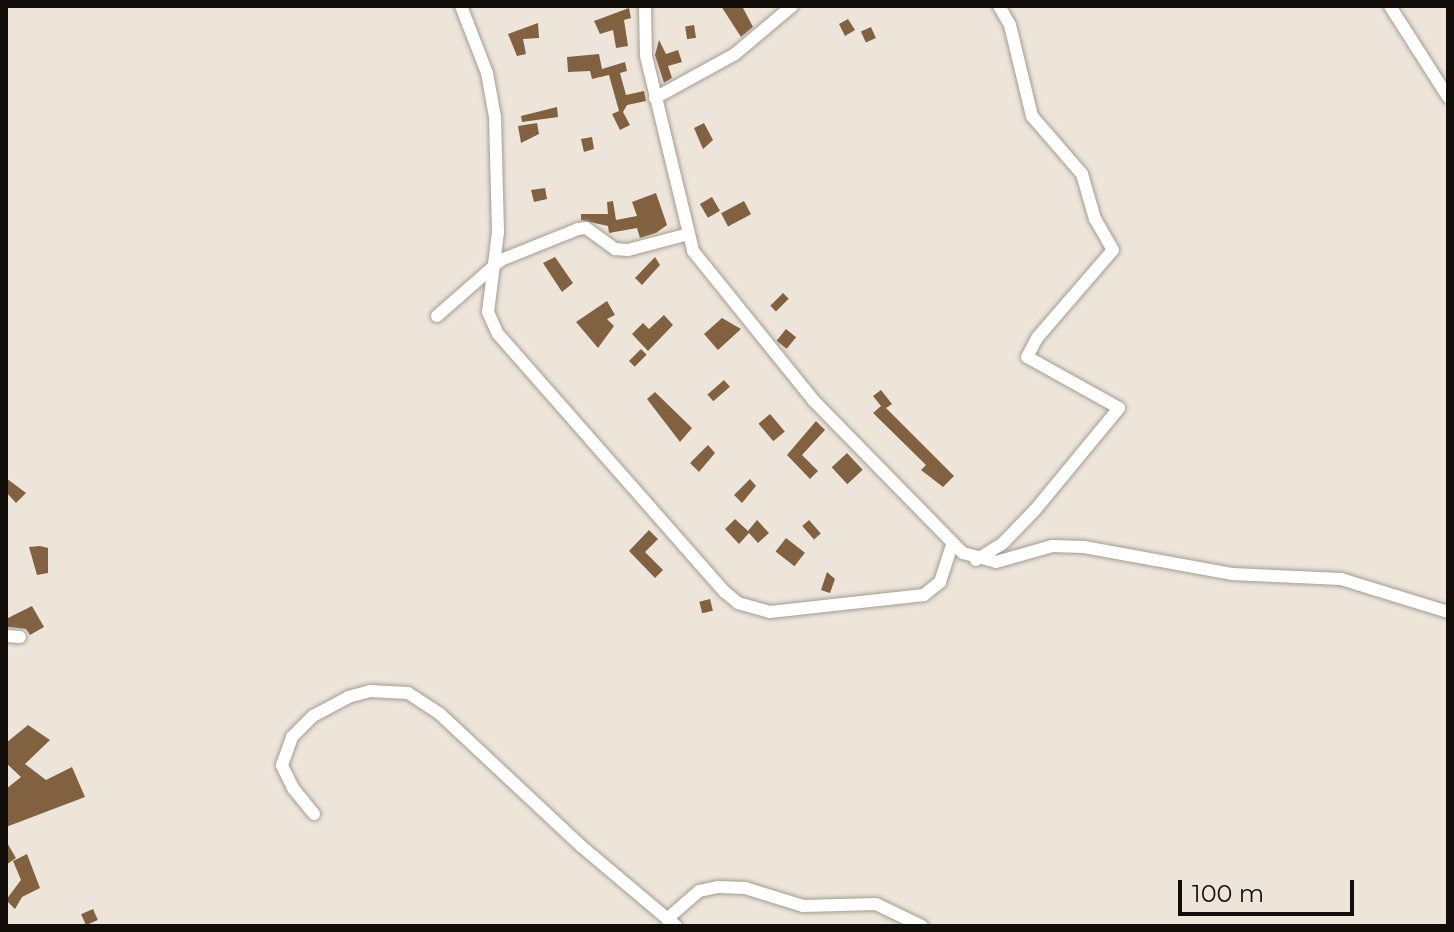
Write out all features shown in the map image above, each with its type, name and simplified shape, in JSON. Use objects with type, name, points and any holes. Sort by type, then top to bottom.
[{"type":"street","points":[[461,6],[492,93],[495,264],[487,296],[498,334],[738,603],[788,612],[924,595],[940,582],[952,544]]},
{"type":"street","points":[[645,6],[642,30],[685,235],[703,266],[789,372],[952,544],[976,560],[996,562],[1052,546],[1084,547],[1232,574],[1341,579],[1448,612]]},
{"type":"street","points":[[655,98],[735,54],[792,6]]},
{"type":"street","points":[[976,560],[1002,544],[1035,510],[1119,408],[1027,357],[1037,338],[1113,250],[1095,219],[1082,174],[1032,116],[1010,25],[999,6]]},
{"type":"street","points":[[1390,6],[1448,97]]},
{"type":"street","points":[[437,316],[495,264],[586,228],[615,249],[628,250],[685,235]]},
{"type":"street","points":[[6,636],[20,637]]},
{"type":"street","points":[[314,814],[282,765],[292,737],[313,716],[348,697],[370,691],[408,693],[440,714],[672,922],[699,891],[718,887],[745,888],[803,906],[876,904],[922,926]]},
{"type":"building","points":[[721,6],[742,6],[753,27],[741,37]]},
{"type":"building","points":[[629,8],[631,18],[624,20],[628,46],[616,48],[613,30],[600,34],[594,21]]},
{"type":"building","points":[[848,19],[855,30],[845,36],[839,24]]},
{"type":"building","points":[[538,23],[539,38],[523,39],[526,54],[517,56],[508,34]]},
{"type":"building","points":[[694,25],[696,38],[687,39],[685,26]]},
{"type":"building","points":[[871,27],[876,38],[866,42],[861,31]]},
{"type":"building","points":[[659,40],[666,54],[678,50],[682,62],[668,66],[672,78],[664,83],[655,55]]},
{"type":"building","points":[[599,54],[602,69],[625,62],[627,71],[620,73],[626,95],[644,91],[646,101],[627,105],[623,112],[630,125],[620,130],[612,114],[619,111],[609,75],[592,79],[590,71],[568,72],[567,57]]},
{"type":"building","points":[[557,107],[558,117],[522,122],[521,116]]},
{"type":"building","points":[[537,123],[539,134],[521,143],[518,126]]},
{"type":"building","points":[[704,123],[713,140],[703,149],[694,128]]},
{"type":"building","points":[[592,137],[594,149],[584,152],[581,139]]},
{"type":"building","points":[[545,188],[547,199],[534,202],[531,190]]},
{"type":"building","points":[[656,193],[667,225],[656,233],[640,238],[637,228],[609,233],[608,226],[581,220],[581,214],[608,214],[607,202],[613,201],[616,220],[637,216],[632,202]]},
{"type":"building","points":[[712,197],[720,211],[708,218],[700,204]]},
{"type":"building","points":[[744,201],[751,214],[728,226],[721,213]]},
{"type":"building","points":[[555,257],[573,283],[562,292],[543,263]]},
{"type":"building","points":[[655,257],[660,265],[642,285],[635,278]]},
{"type":"building","points":[[783,293],[789,299],[776,311],[770,306]]},
{"type":"building","points":[[607,301],[615,315],[607,319],[614,326],[598,348],[576,322]]},
{"type":"building","points":[[664,315],[673,325],[648,351],[632,334],[643,323],[649,329]]},
{"type":"building","points":[[722,318],[741,329],[718,350],[704,334]]},
{"type":"building","points":[[786,329],[796,337],[787,349],[777,341]]},
{"type":"building","points":[[641,349],[647,355],[635,367],[629,361]]},
{"type":"building","points":[[724,380],[730,387],[713,401],[707,394]]},
{"type":"building","points":[[881,390],[892,404],[886,408],[954,476],[943,487],[921,470],[926,465],[873,413],[881,406],[873,396]]},
{"type":"building","points":[[655,392],[692,428],[680,442],[647,399]]},
{"type":"building","points":[[770,414],[785,432],[773,441],[759,424]]},
{"type":"building","points":[[816,421],[825,430],[802,455],[818,471],[810,479],[787,455]]},
{"type":"building","points":[[708,445],[715,453],[699,472],[690,463]]},
{"type":"building","points":[[847,453],[863,470],[847,484],[832,467]]},
{"type":"building","points":[[6,478],[26,493],[16,503],[6,492]]},
{"type":"building","points":[[750,479],[756,486],[742,503],[734,495]]},
{"type":"building","points":[[735,519],[748,531],[757,520],[769,533],[758,543],[749,533],[739,544],[725,529]]},
{"type":"building","points":[[809,520],[821,534],[814,539],[802,526]]},
{"type":"building","points":[[649,530],[658,539],[645,552],[663,570],[655,578],[629,551]]},
{"type":"building","points":[[786,538],[805,553],[794,566],[776,551]]},
{"type":"building","points":[[29,547],[48,548],[48,573],[37,575]]},
{"type":"building","points":[[827,572],[835,579],[830,593],[821,590]]},
{"type":"building","points":[[710,599],[713,611],[702,613],[699,602]]},
{"type":"building","points":[[32,606],[44,627],[30,635],[26,629],[8,627],[6,619]]},
{"type":"building","points":[[28,725],[50,740],[25,764],[46,780],[72,767],[85,797],[6,827],[6,789],[21,777],[6,763],[6,743]]},
{"type":"building","points":[[6,841],[16,858],[6,865]]},
{"type":"building","points":[[27,854],[40,888],[22,897],[15,909],[6,900],[21,880],[13,861]]},
{"type":"building","points":[[93,909],[98,920],[86,925],[81,914]]}]
